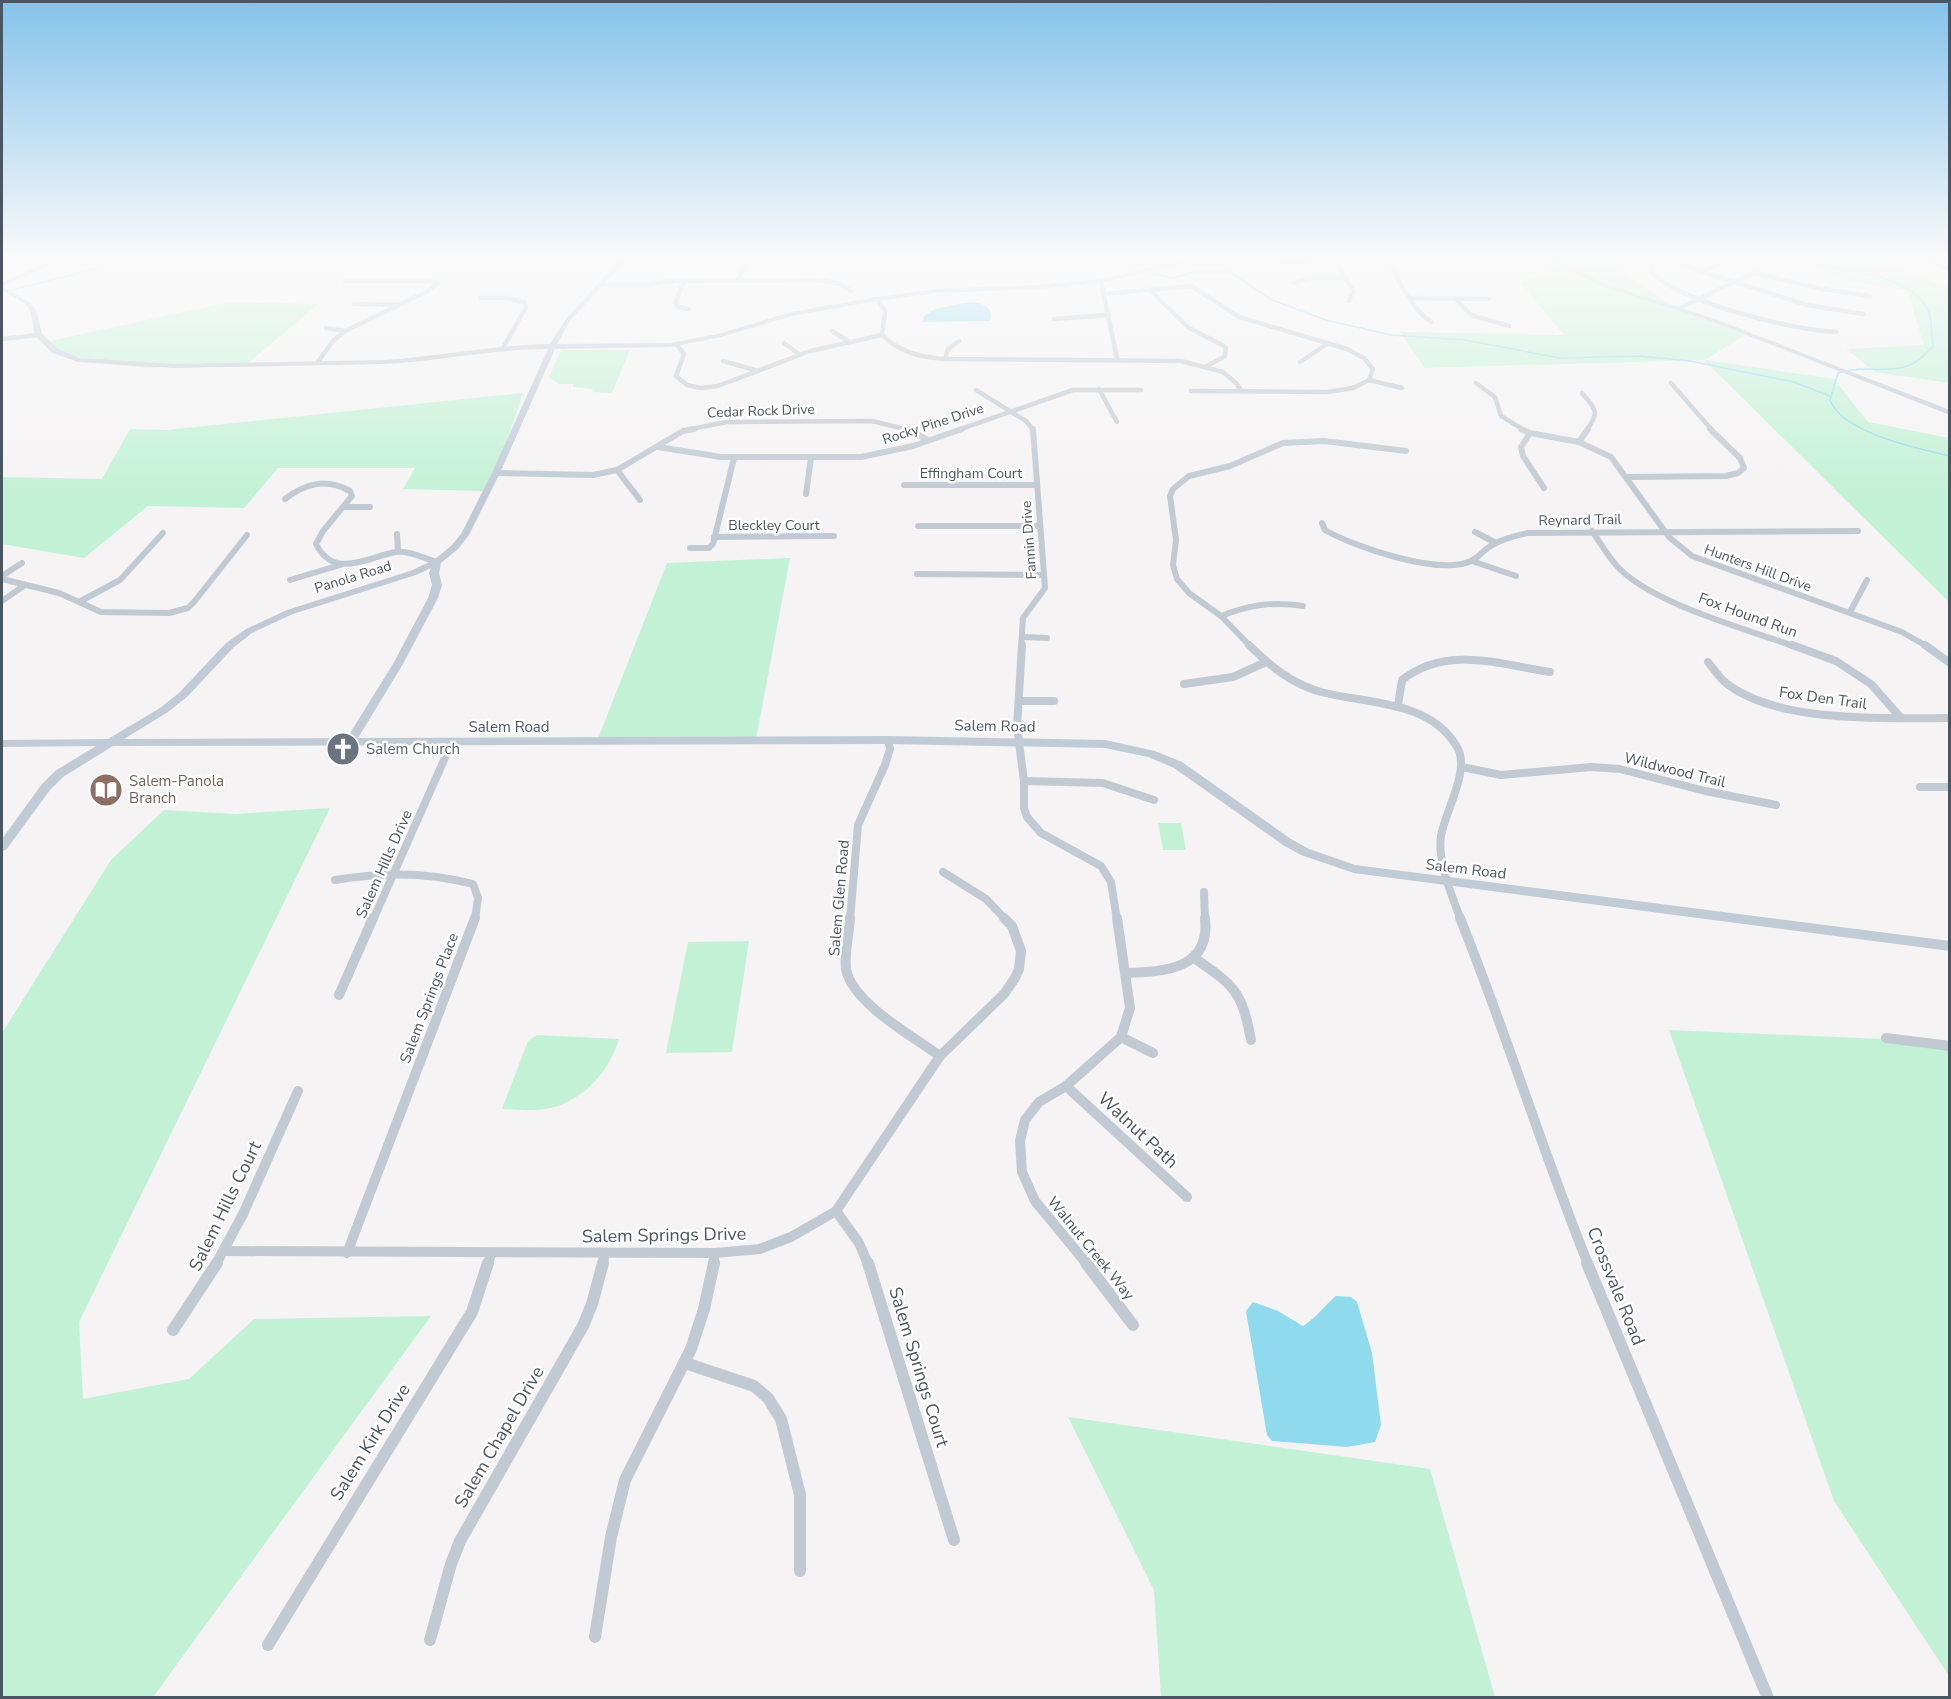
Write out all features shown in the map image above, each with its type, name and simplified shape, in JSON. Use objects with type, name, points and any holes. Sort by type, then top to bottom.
[{"type":"street","points":[[2,339],[18,337]]},
{"type":"street","points":[[42,337],[62,356],[107,363],[203,366],[407,361],[503,348],[642,346],[676,344],[712,337]]},
{"type":"street","points":[[317,363],[337,337]]},
{"type":"street","points":[[503,348],[509,337]]},
{"type":"street","points":[[524,347],[544,343],[553,337]]},
{"type":"street","points":[[435,568],[465,535],[496,473],[557,337]]},
{"type":"street","points":[[842,337],[848,341]]},
{"type":"street","points":[[676,344],[684,354],[676,376],[684,384],[692,387],[728,384],[799,354],[869,337]]},
{"type":"street","points":[[885,337],[902,352],[924,358],[1181,361],[1207,366],[1231,377],[1241,390]]},
{"type":"street","points":[[1113,337],[1117,359]]},
{"type":"street","points":[[1207,366],[1225,356],[1226,347],[1210,337]]},
{"type":"street","points":[[1305,337],[1354,352],[1368,360],[1373,369],[1369,380]]},
{"type":"street","points":[[1755,337],[1950,413]]},
{"type":"street","points":[[945,359],[948,350],[959,341]]},
{"type":"street","points":[[784,343],[799,354]]},
{"type":"street","points":[[1300,362],[1327,344]]},
{"type":"street","points":[[524,347],[541,352],[548,357]]},
{"type":"street","points":[[1060,347],[1061,358]]},
{"type":"street","points":[[723,361],[758,371]]},
{"type":"street","points":[[1191,391],[1328,392],[1353,388],[1369,380],[1402,388]]},
{"type":"street","name":"Hunters Hill Drive","points":[[1476,383],[1494,397],[1504,419],[1530,433],[1579,441],[1606,453],[1615,460],[1643,503],[1680,548],[1703,561],[1902,632],[1950,663]]},
{"type":"street","points":[[1627,477],[1726,476],[1738,473],[1744,468],[1740,458],[1702,421],[1671,383]]},
{"type":"street","points":[[1099,389],[1117,422]]},
{"type":"street","name":"Rocky Pine Drive","points":[[658,447],[734,458],[870,456],[904,449],[1067,392],[1099,389],[1141,390]]},
{"type":"street","name":"Fannin Drive","points":[[976,390],[1026,421],[1033,429],[1045,588],[1023,618],[1018,701],[1019,742]]},
{"type":"street","points":[[1579,441],[1596,417],[1596,411],[1582,393]]},
{"type":"street","name":"Cedar Rock Drive","points":[[496,473],[593,475],[617,470],[683,431],[727,422],[872,421],[905,428],[928,440]]},
{"type":"street","points":[[1530,433],[1521,447],[1523,456],[1544,488]]},
{"type":"street","points":[[1406,451],[1324,441],[1283,443],[1230,466],[1189,476],[1170,496],[1176,540],[1173,565],[1177,579],[1189,593],[1221,616],[1266,662],[1290,680],[1306,688],[1398,705],[1437,725],[1458,748],[1462,767]]},
{"type":"street","points":[[690,549],[709,548],[713,544],[734,458]]},
{"type":"street","points":[[806,494],[811,458]]},
{"type":"street","points":[[617,470],[640,500]]},
{"type":"street","points":[[285,499],[308,485],[328,483],[350,491],[352,496],[345,507],[319,536],[316,544],[323,557],[333,564],[341,565]]},
{"type":"street","name":"Effingham Court","points":[[904,485],[1037,485]]},
{"type":"street","points":[[345,507],[370,507]]},
{"type":"street","name":"Reynard Trail","points":[[1322,523],[1325,530],[1335,536],[1427,565],[1450,567],[1472,561],[1496,543],[1528,533],[1858,531]]},
{"type":"street","points":[[918,526],[1040,526]]},
{"type":"street","name":"Fox Hound Run","points":[[1592,531],[1616,566],[1636,584],[1675,603],[1836,661],[1871,684],[1902,718]]},
{"type":"street","points":[[1475,532],[1496,543]]},
{"type":"street","points":[[79,602],[120,580],[163,533]]},
{"type":"street","points":[[397,534],[398,551]]},
{"type":"street","points":[[2,578],[59,593],[101,612],[169,613],[188,608],[247,535]]},
{"type":"street","name":"Bleckley Court","points":[[714,537],[834,536]]},
{"type":"street","points":[[290,580],[398,551],[435,568]]},
{"type":"street","points":[[1472,561],[1516,576]]},
{"type":"street","points":[[2,578],[22,562]]},
{"type":"street","points":[[351,741],[398,664],[433,598],[437,585],[435,568]]},
{"type":"street","name":"Panola Road","points":[[2,847],[48,784],[71,764],[164,710],[183,695],[230,645],[249,631],[290,612],[394,581],[422,569],[435,568]]},
{"type":"street","points":[[917,574],[1044,574]]},
{"type":"street","points":[[1850,612],[1867,580]]},
{"type":"street","points":[[2,601],[25,585]]},
{"type":"street","points":[[1221,616],[1243,607],[1267,602],[1303,606]]},
{"type":"street","points":[[1023,637],[1047,638]]},
{"type":"street","points":[[1398,705],[1402,680],[1418,666],[1433,661],[1461,659],[1550,672]]},
{"type":"street","points":[[1184,684],[1233,677],[1266,662]]},
{"type":"street","name":"Fox Den Trail","points":[[1708,662],[1714,675],[1723,682],[1779,708],[1846,717],[1950,718]]},
{"type":"street","points":[[1018,701],[1054,701]]},
{"type":"street","name":"Salem Road","points":[[2,743],[888,740],[1105,744],[1151,754],[1178,765],[1262,825],[1305,852],[1354,869],[1950,946]]},
{"type":"street","name":"Salem Glen Road","points":[[888,740],[890,749],[885,765],[858,825],[846,969],[853,986],[866,1001],[940,1056]]},
{"type":"street","name":"Salem Hills Drive","points":[[339,995],[452,742]]},
{"type":"street","points":[[1019,742],[1024,781],[1024,808],[1033,826],[1050,840],[1092,859],[1101,866],[1111,882],[1130,1008],[1121,1037],[1153,1053]]},
{"type":"street","name":"Wildwood Trail","points":[[1462,767],[1474,771],[1517,776],[1580,766],[1610,768],[1738,799],[1776,805]]},
{"type":"street","name":"Crossvale Road","points":[[1462,767],[1441,830],[1446,882],[1496,1007],[1564,1206],[1767,1698]]},
{"type":"street","points":[[1024,781],[1103,783],[1154,800]]},
{"type":"street","points":[[1920,787],[1950,787]]},
{"type":"street","name":"Salem Springs Drive","points":[[225,1251],[491,1254],[715,1253],[760,1249],[791,1237],[836,1211],[940,1056],[1004,994],[1019,969],[1021,951],[1012,926],[986,899],[943,872]]},
{"type":"street","name":"Salem Springs Place","points":[[335,879],[440,876],[473,884],[478,898],[474,924],[347,1253]]},
{"type":"street","points":[[1126,973],[1164,971],[1177,968],[1194,958],[1205,942],[1206,929],[1202,905],[1204,892]]},
{"type":"street","points":[[1194,958],[1238,991],[1246,1013],[1251,1040]]},
{"type":"street","name":"Walnut Creek Way","points":[[1121,1037],[1066,1086],[1039,1102],[1025,1120],[1020,1142],[1022,1172],[1035,1201],[1133,1325]]},
{"type":"street","points":[[1886,1038],[1950,1046]]},
{"type":"street","name":"Walnut Path","points":[[1066,1086],[1187,1197]]},
{"type":"street","name":"Salem Hills Court","points":[[173,1330],[194,1304],[225,1251],[298,1091]]},
{"type":"street","name":"Salem Springs Court","points":[[836,1211],[859,1243],[868,1264],[954,1540]]},
{"type":"street","points":[[595,1637],[611,1541],[625,1481],[636,1454],[685,1363],[706,1308],[715,1253]]},
{"type":"street","name":"Salem Kirk Drive","points":[[268,1645],[472,1312],[491,1254]]},
{"type":"street","name":"Salem Chapel Drive","points":[[430,1640],[451,1564],[460,1541],[583,1326],[592,1304],[605,1254]]},
{"type":"street","points":[[685,1363],[754,1386],[768,1398],[781,1419],[800,1495],[800,1571]]},
{"type":"green space","points":[[67,337],[279,337],[246,365],[144,368],[110,364],[57,353],[50,341]]},
{"type":"green space","points":[[1404,337],[1742,337],[1705,360],[1834,379],[1868,422],[1949,438],[1949,602],[1704,360],[1425,368]]},
{"type":"green space","points":[[1922,337],[1949,337],[1949,383],[1875,372],[1846,349],[1924,345]]},
{"type":"green space","points":[[561,350],[630,350],[612,393],[592,392],[593,389],[573,387],[573,384],[559,384],[549,377]]},
{"type":"green space","points":[[523,393],[495,474],[484,491],[403,489],[415,468],[278,468],[244,508],[148,506],[84,558],[2,544],[2,477],[102,479],[130,429],[166,430]]},
{"type":"green space","points":[[790,558],[755,744],[596,744],[667,563]]},
{"type":"green space","points":[[330,808],[79,1322],[83,1399],[189,1379],[254,1319],[431,1316],[153,1697],[2,1697],[2,1033],[111,860],[164,810],[235,814]]},
{"type":"green space","points":[[1158,823],[1181,823],[1186,850],[1163,850]]},
{"type":"green space","points":[[749,941],[732,1052],[666,1053],[688,942]]},
{"type":"green space","points":[[1669,1030],[1884,1039],[1949,1047],[1949,1676],[1834,1501]]},
{"type":"green space","points":[[537,1035],[619,1039],[610,1061],[596,1080],[569,1101],[544,1109],[502,1109],[528,1041]]},
{"type":"green space","points":[[1068,1417],[1430,1469],[1495,1697],[1161,1697],[1154,1590]]},
{"type":"water","points":[[1336,1296],[1351,1297],[1357,1302],[1372,1353],[1381,1425],[1375,1442],[1347,1447],[1272,1441],[1267,1435],[1246,1311],[1253,1302],[1278,1311],[1303,1326]]},
{"type":"waterway","points":[[1425,337],[1465,340],[1560,358],[1640,356],[1690,361],[1794,382],[1830,396]]},
{"type":"waterway","points":[[1932,337],[1933,346],[1922,358],[1911,365],[1838,373],[1830,400],[1837,412],[1849,422],[1865,430],[1902,444],[1950,456]]},
{"type":"place","name":"Salem Church","points":[[343,749]]},
{"type":"place","name":"Salem-Panola Branch","points":[[106,790]]}]
